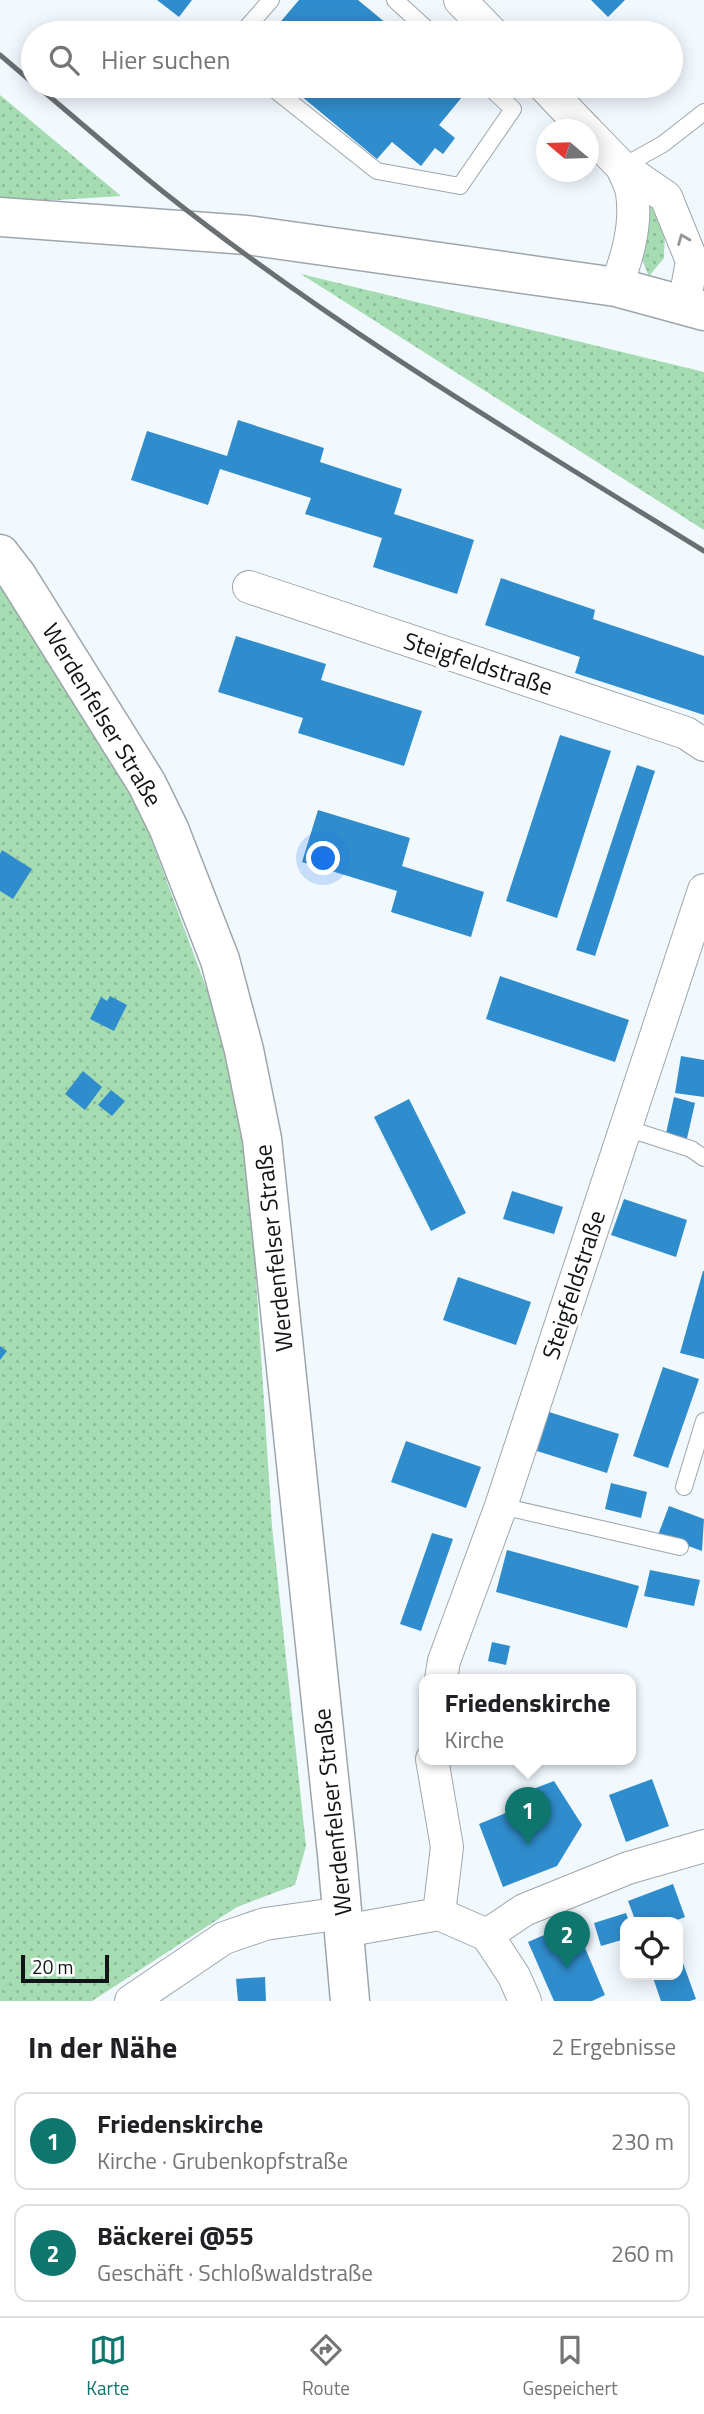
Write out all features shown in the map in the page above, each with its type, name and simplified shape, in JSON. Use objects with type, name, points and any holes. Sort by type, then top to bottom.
[{"type":"street","points":[[470,3],[483,21]]},
{"type":"street","points":[[555,98],[576,119]]},
{"type":"street","points":[[0,216],[247,235],[616,287],[694,308],[692,261],[666,197],[622,167],[599,143]]},
{"type":"street","points":[[616,287],[626,260],[632,231],[632,192],[622,167]]},
{"type":"street","name":"Werdenfelser Straße","points":[[0,554],[148,784],[169,829],[220,960],[244,1050],[262,1139],[350,2001]]},
{"type":"street","name":"Steigfeldstraße","points":[[249,587],[686,733],[704,745]]},
{"type":"street","name":"Steigfeldstraße","points":[[442,1674],[444,1661],[501,1506],[704,890]]},
{"type":"street","points":[[433,1765],[447,1847],[439,1914]]},
{"type":"street","points":[[486,1935],[524,1910],[628,1868],[704,1846]]},
{"type":"street","points":[[131,2001],[224,1938],[265,1924],[344,1922],[439,1914],[486,1935],[514,1976],[525,2001]]},
{"type":"lane","points":[[253,21],[271,0]]},
{"type":"lane","points":[[394,0],[418,21]]},
{"type":"lane","points":[[285,98],[377,171],[460,186],[513,109],[501,98]]},
{"type":"lane","points":[[622,167],[663,144],[704,112]]},
{"type":"lane","points":[[626,1128],[691,1149],[704,1158]]},
{"type":"lane","points":[[684,1488],[704,1421]]},
{"type":"lane","points":[[501,1506],[680,1547]]},
{"type":"green space","points":[[0,95],[121,196],[42,201],[0,197]]},
{"type":"green space","points":[[643,201],[657,211],[665,230],[664,258],[649,276],[639,253]]},
{"type":"green space","points":[[301,274],[704,372],[704,530]]},
{"type":"green space","points":[[0,582],[107,744],[144,820],[217,1017],[248,1153],[272,1526],[306,1846],[295,1885],[237,1907],[92,2001],[0,2001]]},
{"type":"building","points":[[157,0],[192,0],[179,17]]},
{"type":"building","points":[[299,0],[358,0],[383,21],[281,21]]},
{"type":"building","points":[[591,0],[625,0],[608,17]]},
{"type":"building","points":[[303,98],[461,98],[439,125],[455,138],[443,154],[435,148],[421,166],[392,142],[377,159]]},
{"type":"building","points":[[238,420],[324,448],[320,462],[402,489],[394,514],[474,540],[457,594],[373,567],[382,538],[305,514],[311,498],[220,469],[208,505],[131,480],[147,431],[227,456]]},
{"type":"building","points":[[501,578],[595,610],[593,619],[704,656],[704,715],[575,673],[580,657],[485,625]]},
{"type":"building","points":[[236,636],[326,664],[321,680],[422,711],[404,766],[298,733],[303,718],[218,692]]},
{"type":"building","points":[[560,735],[611,751],[557,918],[506,901]]},
{"type":"building","points":[[637,765],[655,771],[595,956],[576,950]]},
{"type":"building","points":[[318,810],[410,838],[402,866],[484,892],[471,937],[391,912],[397,891],[302,862]]},
{"type":"building","points":[[2,850],[32,869],[13,899],[0,891]]},
{"type":"building","points":[[500,976],[629,1020],[615,1062],[486,1019]]},
{"type":"building","points":[[110,996],[127,1005],[114,1031],[90,1019],[101,997],[107,1001]]},
{"type":"building","points":[[681,1056],[704,1060],[704,1097],[675,1093]]},
{"type":"building","points":[[83,1071],[102,1087],[85,1110],[65,1094]]},
{"type":"building","points":[[111,1090],[125,1101],[112,1116],[98,1105]]},
{"type":"building","points":[[674,1097],[695,1103],[686,1143],[665,1138]]},
{"type":"building","points":[[409,1099],[466,1213],[431,1231],[374,1117]]},
{"type":"building","points":[[512,1191],[563,1207],[554,1234],[503,1219]]},
{"type":"building","points":[[624,1199],[687,1220],[676,1257],[611,1235]]},
{"type":"building","points":[[704,1271],[704,1359],[680,1353]]},
{"type":"building","points":[[458,1277],[531,1302],[516,1345],[443,1320]]},
{"type":"building","points":[[0,1346],[7,1351],[0,1360]]},
{"type":"building","points":[[663,1367],[699,1379],[668,1468],[633,1456]]},
{"type":"building","points":[[549,1412],[619,1434],[607,1473],[537,1451]]},
{"type":"building","points":[[406,1441],[481,1467],[466,1508],[391,1482]]},
{"type":"building","points":[[611,1483],[647,1492],[641,1518],[605,1509]]},
{"type":"building","points":[[669,1506],[704,1519],[702,1551],[658,1535]]},
{"type":"building","points":[[432,1533],[453,1539],[421,1631],[400,1624]]},
{"type":"building","points":[[507,1550],[639,1586],[627,1628],[496,1592]]},
{"type":"building","points":[[650,1570],[700,1580],[694,1606],[644,1596]]},
{"type":"building","points":[[492,1642],[510,1646],[506,1665],[488,1661]]},
{"type":"building","points":[[652,1779],[669,1826],[626,1842],[609,1795]]},
{"type":"building","points":[[554,1781],[582,1825],[557,1866],[503,1887],[479,1824],[518,1808],[515,1796]]},
{"type":"building","points":[[673,1884],[685,1917],[634,1917],[628,1901]]},
{"type":"building","points":[[626,1913],[627,1917],[620,1917],[620,1940],[601,1946],[594,1923]]},
{"type":"building","points":[[574,1922],[605,1995],[592,2001],[554,2001],[528,1942]]},
{"type":"building","points":[[683,1963],[696,1999],[661,2001],[654,1980],[683,1980]]},
{"type":"building","points":[[265,1977],[266,2001],[238,2001],[236,1979]]},
{"type":"railway","points":[[0,55],[21,73]]},
{"type":"railway","points":[[51,98],[166,194],[230,243],[362,336],[704,551]]},
{"type":"place","name":"Friedenskirche","points":[[528,1845]]},
{"type":"place","name":"Bäckerei @55","points":[[567,1969]]}]
